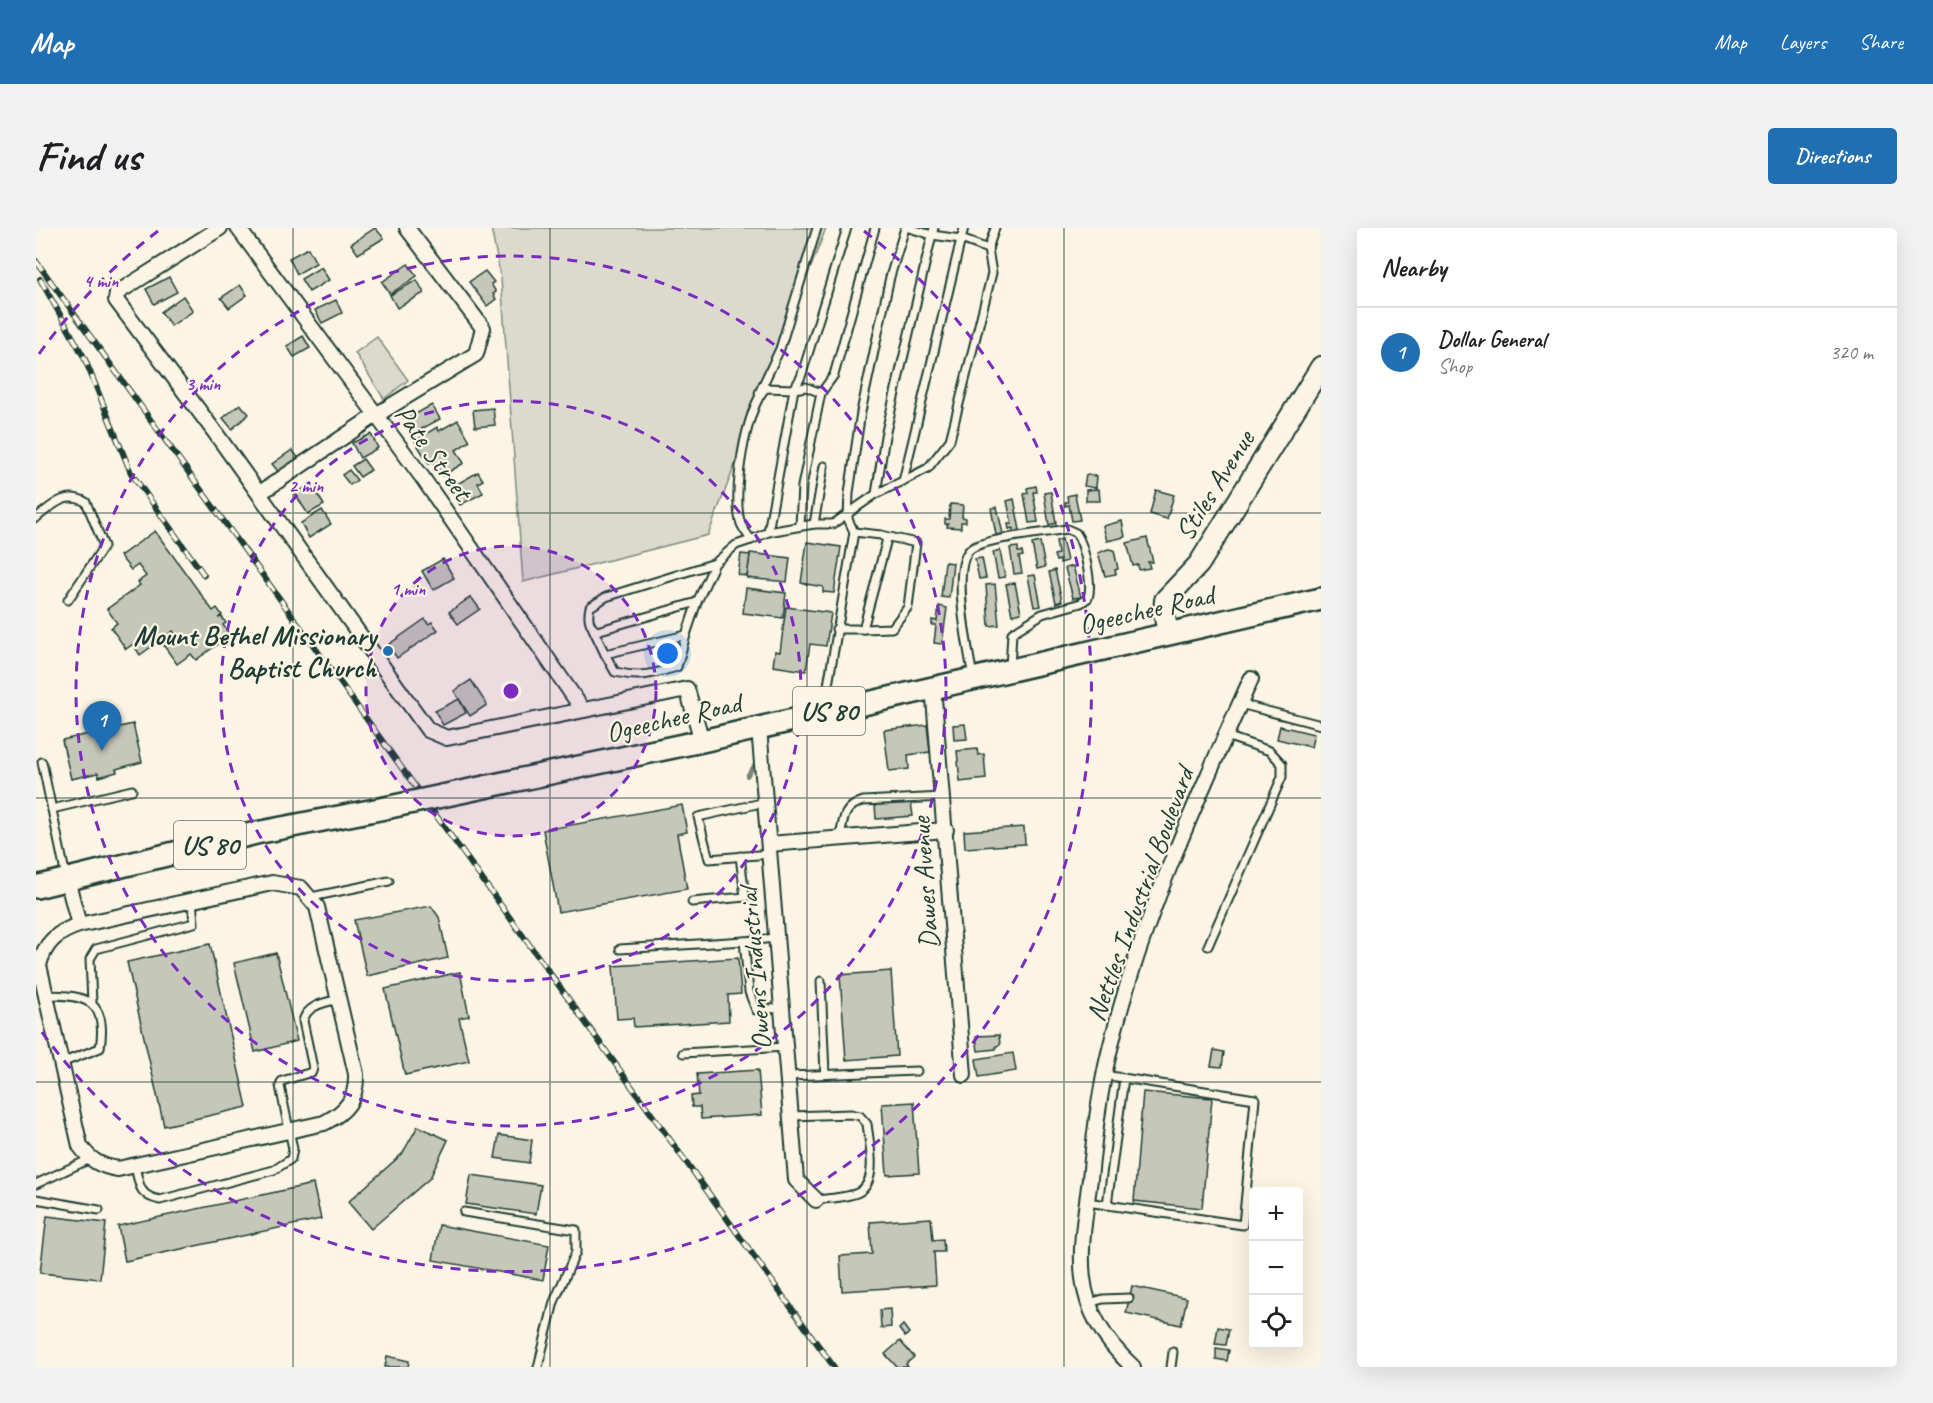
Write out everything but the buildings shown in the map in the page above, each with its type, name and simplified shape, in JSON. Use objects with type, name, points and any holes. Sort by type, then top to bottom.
[{"type":"main road","name":"Ogeechee Road","points":[[36,887],[256,833],[702,741],[1010,668],[1321,599]]},
{"type":"street","points":[[220,228],[117,293],[116,300],[260,493],[428,730],[447,738],[687,689],[702,741]]},
{"type":"street","name":"Pate Street","points":[[238,228],[422,477],[583,710]]},
{"type":"street","points":[[260,493],[376,415],[476,354],[483,328],[407,228]]},
{"type":"street","name":"Stiles Avenue","points":[[1168,633],[1164,613],[1165,600],[1199,564],[1321,367]]},
{"type":"street","name":"Nettles Industrial Boulevard","points":[[1133,1367],[1106,1339],[1089,1303],[1083,1278],[1082,1246],[1104,1075],[1141,946],[1169,868],[1251,680]]},
{"type":"street","name":"Dawes Avenue","points":[[933,686],[964,1075]]},
{"type":"street","name":"Owens Industrial","points":[[759,727],[796,1180],[816,1200]]},
{"type":"street","points":[[770,849],[840,839],[946,830]]},
{"type":"street","points":[[67,879],[79,925]]},
{"type":"street","points":[[272,883],[302,888],[318,907],[356,1074],[354,1097],[340,1115],[324,1123],[118,1169],[102,1166],[90,1159],[80,1146],[46,995],[37,965],[57,933],[79,925],[272,883]]},
{"type":"lane","points":[[751,540],[741,524],[737,500],[746,443],[758,395],[780,349],[817,228]]},
{"type":"lane","points":[[768,532],[794,389],[801,377],[848,228]]},
{"type":"lane","points":[[800,526],[802,486],[821,393],[834,375],[875,228]]},
{"type":"lane","points":[[824,712],[836,629],[854,532],[848,514],[861,412],[890,277],[907,228],[961,239],[988,249]]},
{"type":"lane","points":[[903,481],[964,228]]},
{"type":"lane","points":[[715,563],[697,602],[676,667],[655,674],[635,677],[615,672],[593,629],[588,615],[590,607],[606,597],[715,563],[736,545],[768,532],[814,524],[833,524],[876,495],[928,468],[950,440],[992,273],[988,249],[995,228]]},
{"type":"lane","points":[[876,495],[885,436],[933,232]]},
{"type":"lane","points":[[758,395],[766,388],[806,387],[821,393]]},
{"type":"lane","points":[[814,524],[824,466]]},
{"type":"lane","points":[[36,518],[64,497],[76,497],[86,502],[104,546],[68,600]]},
{"type":"lane","points":[[973,677],[963,610],[962,563],[964,555],[970,549],[984,544],[1066,529],[1076,533],[1083,549],[1089,583],[1088,598],[1082,603],[1042,614],[1012,633],[1010,668]]},
{"type":"lane","points":[[836,629],[892,628],[908,607],[916,543],[854,532]]},
{"type":"lane","points":[[863,629],[887,539],[881,535]]},
{"type":"lane","points":[[593,629],[597,631],[697,602]]},
{"type":"lane","points":[[605,654],[686,635]]},
{"type":"lane","points":[[1240,704],[1321,725]]},
{"type":"lane","points":[[1208,946],[1282,777],[1282,764],[1270,751],[1226,736]]},
{"type":"lane","points":[[42,762],[67,879]]},
{"type":"lane","points":[[52,809],[132,790]]},
{"type":"lane","points":[[840,839],[845,812],[850,805],[862,801],[943,797]]},
{"type":"lane","points":[[766,802],[698,817],[710,859],[740,856],[770,849]]},
{"type":"lane","points":[[692,902],[745,897],[740,856]]},
{"type":"lane","points":[[311,897],[389,881]]},
{"type":"lane","points":[[61,1063],[100,1048],[102,1037],[98,1012],[92,1002],[90,958],[96,949],[194,923],[192,900]]},
{"type":"lane","points":[[620,949],[777,938]]},
{"type":"lane","points":[[744,941],[752,1001],[756,1010],[782,1008]]},
{"type":"lane","points":[[821,981],[825,1074]]},
{"type":"lane","points":[[46,995],[72,995],[92,1002]]},
{"type":"lane","points":[[135,1165],[141,1192],[147,1198],[160,1200],[274,1170],[291,1159],[293,1149],[281,1101],[282,1081],[312,1072],[314,1068],[303,1021],[304,1015],[314,1006],[339,999]]},
{"type":"lane","points":[[683,1053],[786,1047]]},
{"type":"lane","points":[[788,1076],[917,1071]]},
{"type":"lane","points":[[1087,1202],[1243,1225],[1255,1099],[1104,1075]]},
{"type":"lane","points":[[1107,1205],[1124,1078]]},
{"type":"lane","points":[[791,1116],[851,1114],[860,1116],[867,1124],[871,1172],[869,1182],[860,1192],[816,1200]]},
{"type":"lane","points":[[36,1184],[90,1159]]},
{"type":"lane","points":[[36,1199],[99,1210]]},
{"type":"lane","points":[[464,1212],[576,1230],[576,1252],[554,1302],[538,1367]]},
{"type":"lane","points":[[1089,1303],[1103,1299],[1129,1298]]},
{"type":"lane","points":[[1171,1367],[1173,1352]]},
{"type":"shaded area","points":[[491,228],[826,228],[708,535],[523,582],[501,278]]},
{"type":"shaded area","points":[[377,337],[408,380],[384,399],[355,353]]},
{"type":"waterway","points":[[747,776],[756,763]]},
{"type":"railway","points":[[36,261],[834,1367]]},
{"type":"railway","points":[[40,279],[84,357],[131,473],[204,575]]},
{"type":"place","name":"Mount Bethel Missionary Baptist Church","points":[[388,651]]},
{"type":"place","name":"Dollar General","points":[[102,751]]}]
